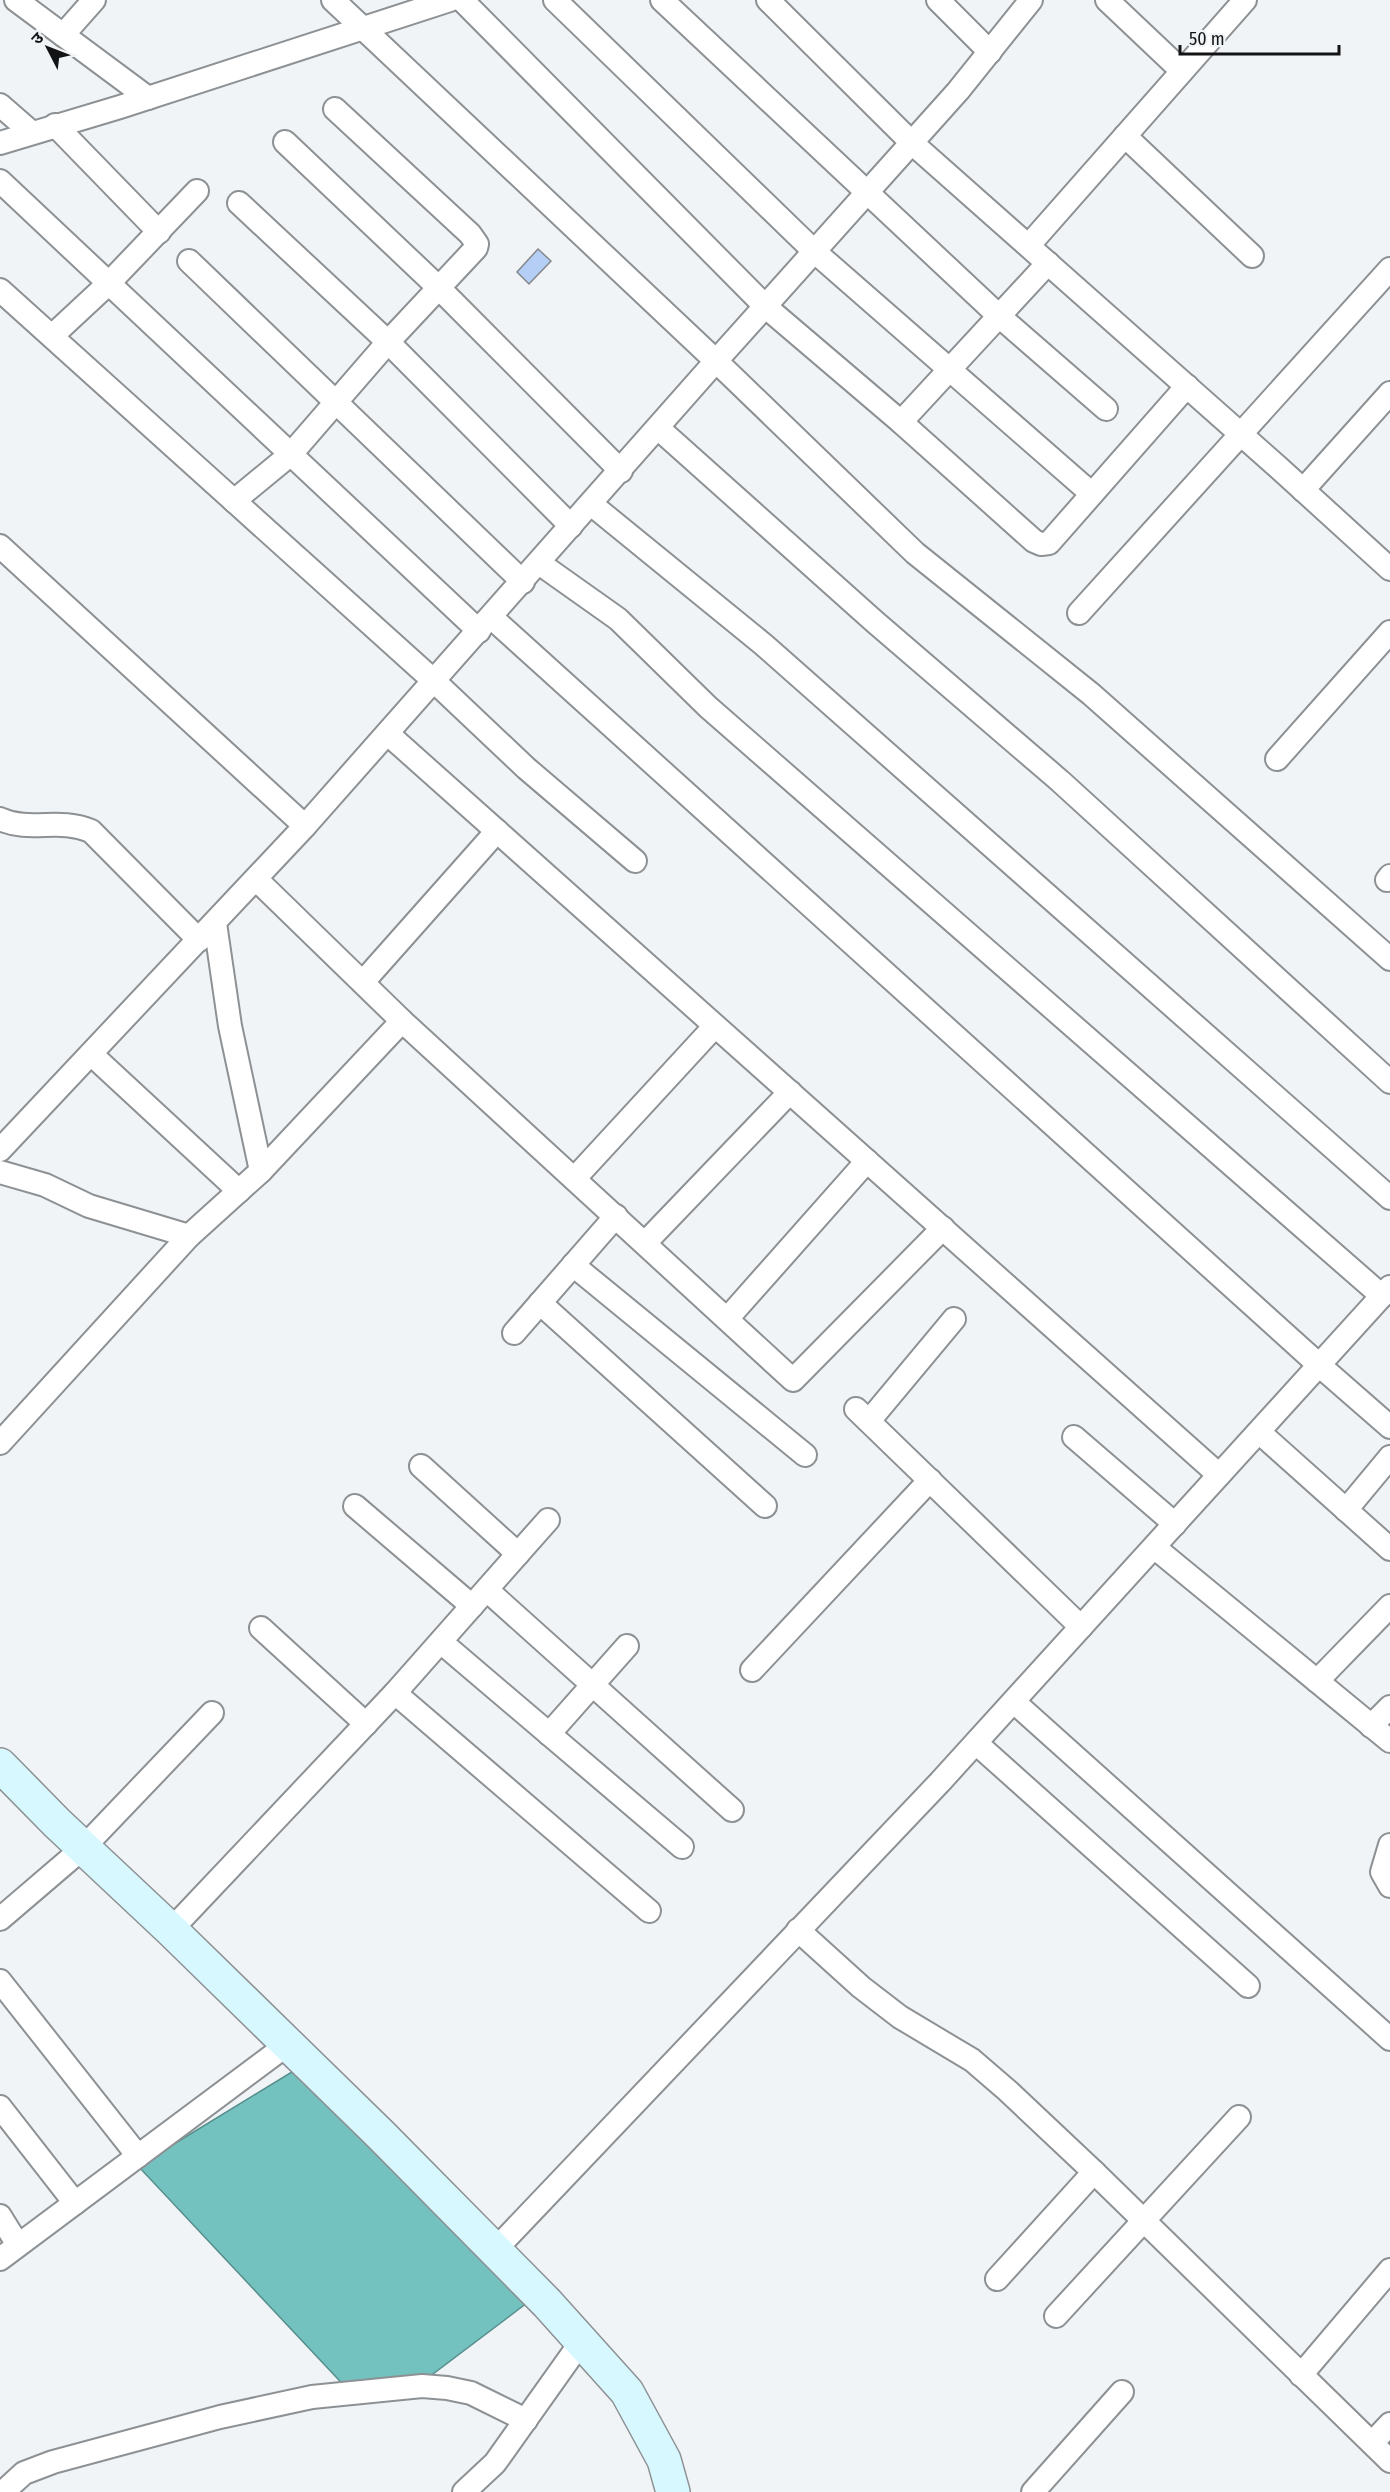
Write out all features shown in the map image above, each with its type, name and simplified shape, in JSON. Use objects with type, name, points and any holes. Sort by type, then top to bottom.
[{"type":"street","points":[[16,0],[148,98]]},
{"type":"street","points":[[63,35],[94,0]]},
{"type":"street","points":[[333,0],[716,361],[915,553],[1091,693],[1390,959]]},
{"type":"street","points":[[555,0],[815,252],[1092,494]]},
{"type":"street","points":[[662,0],[999,316],[1107,409]]},
{"type":"street","points":[[768,0],[912,143],[1241,433],[1390,569]]},
{"type":"street","points":[[938,0],[990,52]]},
{"type":"street","points":[[0,1150],[256,879],[388,734],[716,361],[912,143],[1031,0]]},
{"type":"street","points":[[1107,0],[1182,71]]},
{"type":"street","points":[[1029,245],[1245,0]]},
{"type":"street","points":[[0,143],[449,1],[766,307],[901,422],[1034,541],[1041,544],[1049,543],[1187,386]]},
{"type":"street","points":[[0,105],[31,132]]},
{"type":"street","points":[[234,501],[291,454],[388,342],[476,248],[477,244],[470,234],[335,109]]},
{"type":"street","points":[[55,125],[159,232]]},
{"type":"street","points":[[1125,136],[1252,256]]},
{"type":"street","points":[[285,142],[438,287],[621,471]]},
{"type":"street","points":[[0,181],[291,454],[1390,1427]]},
{"type":"street","points":[[52,336],[109,283],[197,191]]},
{"type":"street","points":[[239,203],[388,342],[572,526]]},
{"type":"street","points":[[189,261],[523,582]]},
{"type":"street","points":[[901,422],[1048,263]]},
{"type":"street","points":[[1079,613],[1390,269]]},
{"type":"street","points":[[0,290],[434,681],[526,768],[635,861]]},
{"type":"street","points":[[1304,490],[1390,393]]},
{"type":"street","points":[[658,428],[875,622],[1059,781],[1390,1082]]},
{"type":"street","points":[[591,504],[764,645],[1390,1198]]},
{"type":"street","points":[[0,546],[305,826]]},
{"type":"street","points":[[495,2250],[976,1743],[1386,1292],[708,707],[618,619],[539,563]]},
{"type":"street","points":[[1277,759],[1390,632]]},
{"type":"street","points":[[388,734],[1219,1475]]},
{"type":"street","points":[[0,819],[26,826],[70,824],[91,831],[199,940]]},
{"type":"street","points":[[363,982],[496,831]]},
{"type":"street","points":[[256,879],[402,1021],[794,1380],[943,1228]]},
{"type":"street","points":[[214,923],[230,1026],[261,1171]]},
{"type":"street","points":[[0,1443],[189,1236],[261,1171],[402,1021]]},
{"type":"street","points":[[575,1178],[715,1026]]},
{"type":"street","points":[[91,1054],[238,1191]]},
{"type":"street","points":[[645,1243],[790,1092]]},
{"type":"street","points":[[727,1319],[867,1161]]},
{"type":"street","points":[[0,1172],[45,1185],[89,1206],[189,1236]]},
{"type":"street","points":[[514,1333],[616,1216]]},
{"type":"street","points":[[573,1265],[805,1455]]},
{"type":"street","points":[[540,1303],[765,1506]]},
{"type":"street","points":[[954,1319],[862,1415],[1081,1627]]},
{"type":"street","points":[[1258,1432],[1390,1548]]},
{"type":"street","points":[[1074,1437],[1174,1524]]},
{"type":"street","points":[[1346,1510],[1390,1457]]},
{"type":"street","points":[[421,1466],[518,1554]]},
{"type":"street","points":[[752,1670],[930,1480]]},
{"type":"street","points":[[355,1506],[593,1685],[732,1810]]},
{"type":"street","points":[[171,1930],[395,1693],[548,1520]]},
{"type":"street","points":[[1154,1547],[1390,1742]]},
{"type":"street","points":[[1317,1681],[1390,1606]]},
{"type":"street","points":[[261,1628],[366,1724]]},
{"type":"street","points":[[441,1642],[681,1847]]},
{"type":"street","points":[[549,1734],[627,1646]]},
{"type":"street","points":[[395,1693],[649,1911]]},
{"type":"street","points":[[1014,1702],[1390,2039]]},
{"type":"street","points":[[1371,1726],[1390,1707]]},
{"type":"street","points":[[0,1919],[83,1848],[212,1713]]},
{"type":"street","points":[[976,1743],[1248,1986]]},
{"type":"street","points":[[0,1765],[83,1848],[288,2044],[547,2303],[627,2392],[664,2460],[673,2492]]},
{"type":"street","points":[[1390,1845],[1382,1872],[1390,1886]]},
{"type":"street","points":[[798,1930],[861,1987],[900,2017],[972,2060],[1008,2091],[1390,2461]]},
{"type":"street","points":[[0,1981],[138,2156]]},
{"type":"street","points":[[0,2259],[288,2044]]},
{"type":"street","points":[[0,2107],[75,2203]]},
{"type":"street","points":[[1056,2316],[1239,2117]]},
{"type":"street","points":[[997,2279],[1094,2172]]},
{"type":"street","points":[[0,2216],[18,2245]]},
{"type":"street","points":[[1301,2375],[1390,2270]]},
{"type":"street","points":[[464,2492],[495,2463],[581,2342]]},
{"type":"street","points":[[3,2492],[24,2473],[53,2462],[220,2416],[312,2397],[422,2386],[447,2388],[471,2393],[526,2420]]},
{"type":"street","points":[[1033,2492],[1122,2392]]},
{"type":"street","points":[[1372,2444],[1390,2424]]},
{"type":"water","points":[[300,2067],[527,2303],[417,2386],[352,2394],[138,2166]]},
{"type":"building","points":[[538,249],[551,261],[529,284],[517,272]]}]
